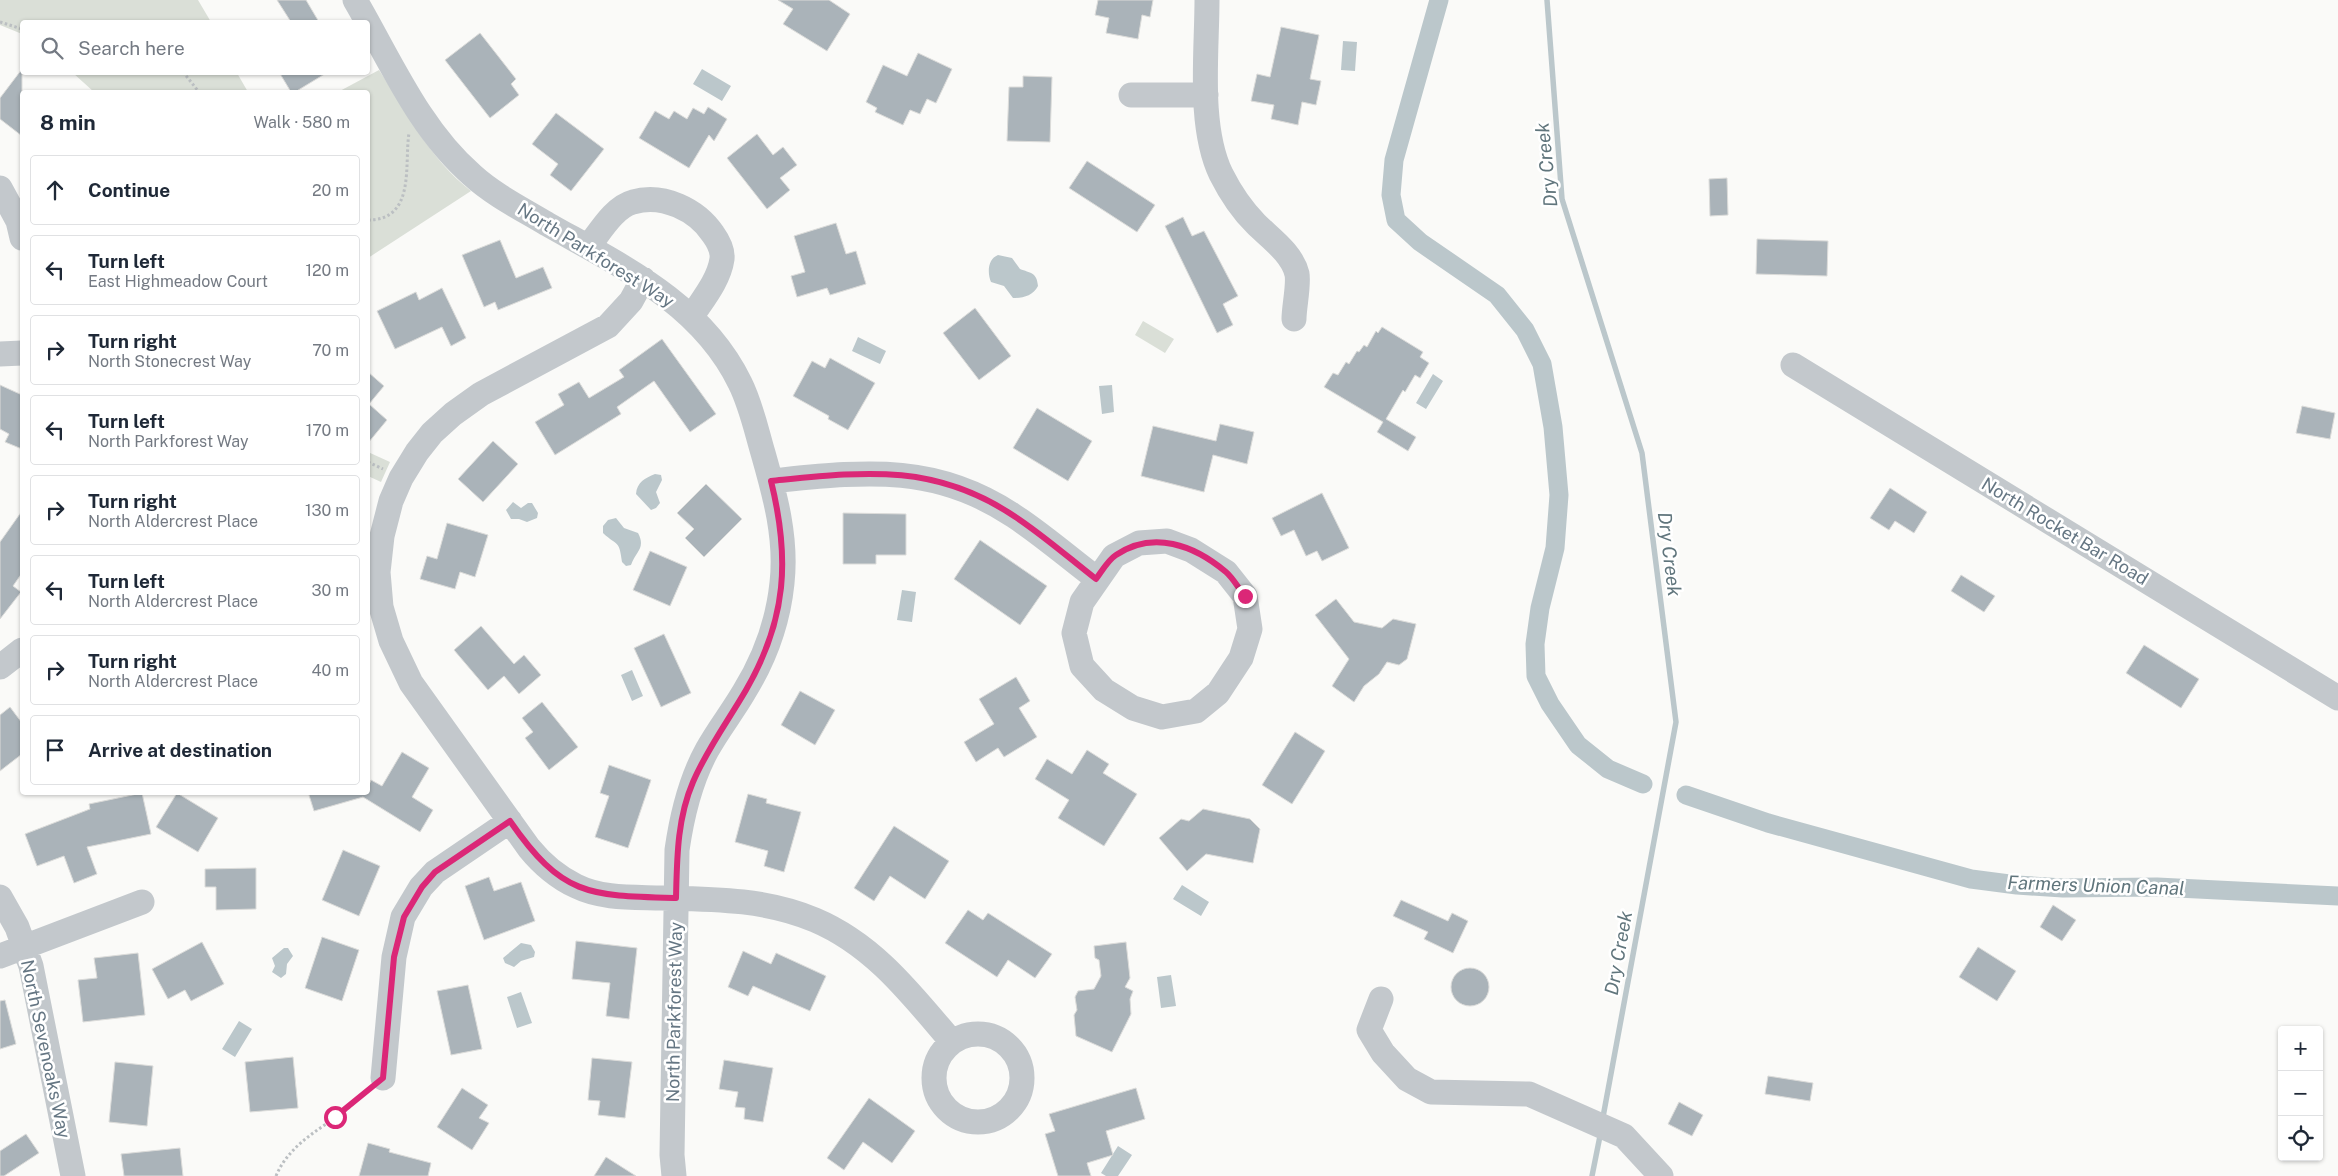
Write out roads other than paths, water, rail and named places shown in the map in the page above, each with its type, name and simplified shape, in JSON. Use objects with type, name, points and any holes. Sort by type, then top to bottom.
[{"type":"street","name":"North Parkforest Way","points":[[356,0],[367,20]]},
{"type":"street","points":[[1207,0],[1206,95],[1209,135],[1220,173],[1240,206],[1255,224],[1283,248],[1296,274],[1294,319]]},
{"type":"street","name":"North Parkforest Way","points":[[370,25],[421,116],[452,157],[473,177],[502,198],[643,280],[666,295],[692,316],[713,340],[740,383],[751,410],[771,481],[779,514],[783,545],[782,580],[778,612],[769,642],[758,668],[708,750],[692,784],[682,819],[677,850],[672,1155],[674,1176]]},
{"type":"street","points":[[1131,95],[1206,95]]},
{"type":"street","points":[[0,188],[18,221],[20,230]]},
{"type":"street","points":[[588,247],[611,218],[623,207],[633,202],[664,201],[689,211],[706,224],[719,242],[723,257],[719,273],[692,316]]},
{"type":"street","points":[[643,280],[631,301],[608,326],[481,394],[453,414],[432,433],[417,452],[401,478],[391,501],[382,536],[378,572],[382,607],[390,641],[411,683],[510,821],[543,864],[559,876],[577,886],[596,893],[616,896],[703,898],[768,905],[795,912],[833,928],[883,964],[952,1042]]},
{"type":"street","points":[[0,354],[20,353]]},
{"type":"street","name":"North Rocket Bar Road","points":[[1792,365],[2338,698]]},
{"type":"street","points":[[771,481],[871,473],[909,476],[944,483],[982,497],[1014,516],[1096,579]]},
{"type":"street","points":[[1167,541],[1191,550],[1226,572],[1245,596],[1250,628],[1241,658],[1218,693],[1196,711],[1162,717],[1133,708],[1104,690],[1082,666],[1074,633],[1082,602],[1096,579],[1114,556],[1139,543],[1167,541]]},
{"type":"street","points":[[0,667],[20,652]]},
{"type":"street","points":[[383,1078],[394,957],[404,917],[422,887],[435,872],[510,821]]},
{"type":"street","name":"North Sevenoaks Way","points":[[0,897],[25,946],[31,966],[73,1176]]},
{"type":"street","points":[[0,956],[142,902]]},
{"type":"street","points":[[1381,1000],[1368,1030],[1383,1053],[1407,1079],[1432,1092],[1529,1094],[1624,1136],[1661,1176]]},
{"type":"waterway","name":"Farmers Union Canal","points":[[1439,0],[1394,160],[1391,195],[1396,220],[1420,242],[1497,295],[1525,330],[1542,364],[1553,427],[1559,495],[1555,548],[1540,608],[1535,644],[1536,676],[1550,704],[1578,745],[1608,769],[1643,784]]},
{"type":"waterway","name":"Dry Creek","points":[[1547,0],[1562,199],[1642,453],[1676,722],[1603,1117]]},
{"type":"waterway","name":"Farmers Union Canal","points":[[1686,795],[1768,823],[1971,879],[2063,888],[2157,887],[2338,896]]},
{"type":"waterway","name":"Dry Creek","points":[[1592,1176],[1601,1131]]}]
